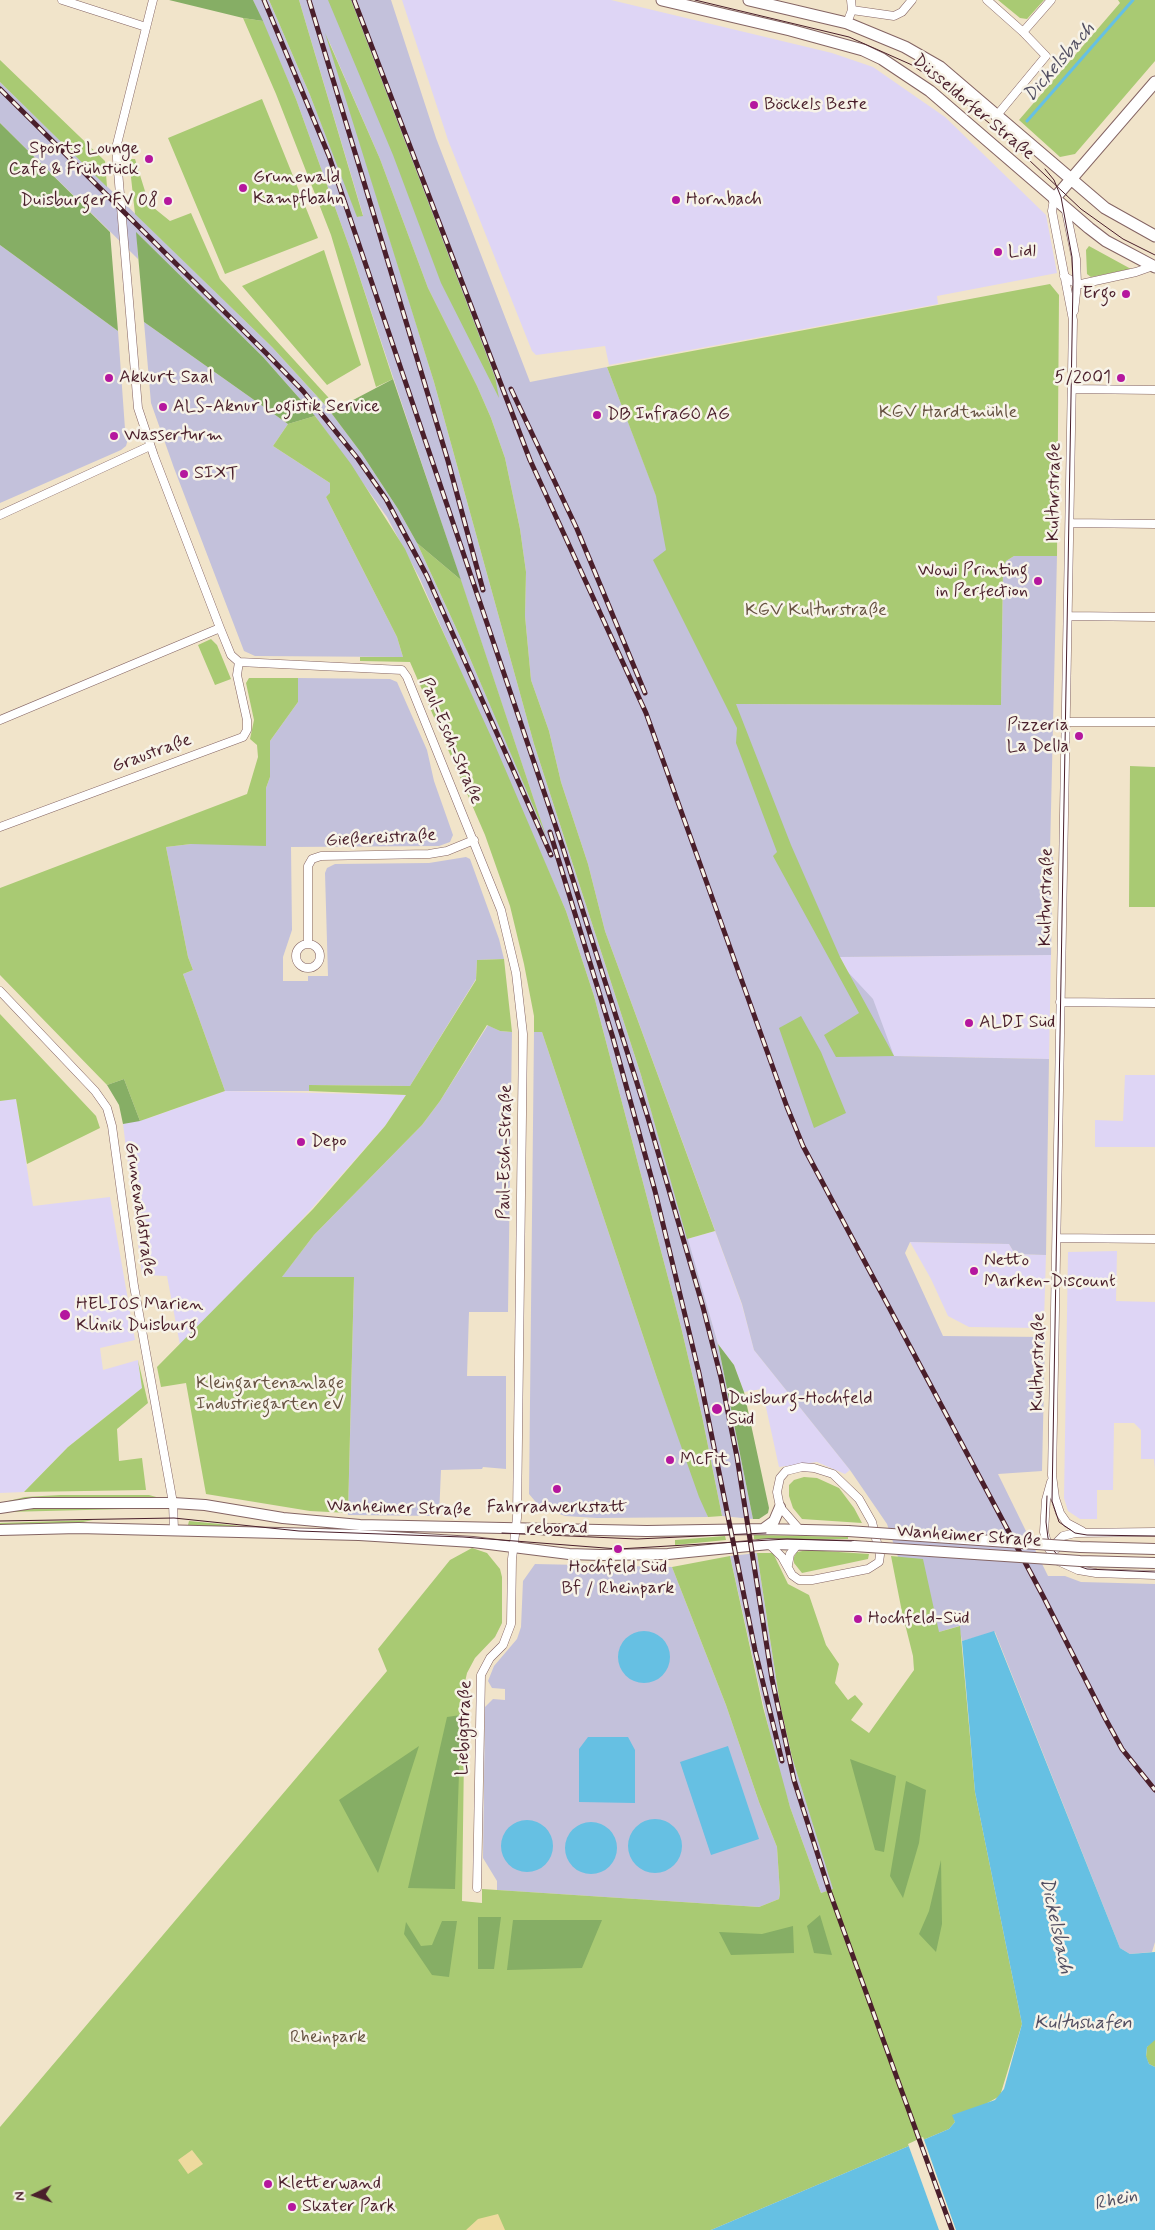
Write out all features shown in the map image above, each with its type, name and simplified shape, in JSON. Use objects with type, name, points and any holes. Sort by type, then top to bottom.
[{"type":"main road","name":"Düsseldorfer Straße","points":[[662,0],[863,50],[907,74],[957,113],[1066,210],[1106,241],[1154,266]]},
{"type":"main road","name":"Düsseldorfer Straße","points":[[749,0],[847,23],[905,47],[940,67],[998,114],[1110,212],[1155,236]]},
{"type":"main road","points":[[802,34],[826,34],[828,32],[828,23],[821,17]]},
{"type":"main road","points":[[1054,199],[1155,82]]},
{"type":"main road","points":[[1066,210],[1071,178]]},
{"type":"street","points":[[62,0],[146,27]]},
{"type":"street","points":[[153,0],[117,144],[116,159],[138,408],[150,446],[220,628],[231,655],[239,662]]},
{"type":"street","points":[[847,23],[852,10],[851,0]]},
{"type":"street","points":[[852,10],[894,16],[902,12],[912,0]]},
{"type":"street","points":[[987,0],[1023,32],[1046,56],[998,114]]},
{"type":"street","points":[[1023,32],[1051,0]]},
{"type":"street","name":"Kulturstraße","points":[[1054,199],[1052,211],[1073,317]]},
{"type":"street","name":"Kulturstraße","points":[[1052,1475],[1073,317],[1077,284],[1076,259],[1066,210]]},
{"type":"street","name":"Düsseldorfer Straße","points":[[1077,284],[1136,272],[1154,266]]},
{"type":"street","points":[[1064,276],[1077,284]]},
{"type":"street","points":[[1072,389],[1155,390]]},
{"type":"street","points":[[0,515],[150,446]]},
{"type":"street","points":[[1070,523],[1155,524]]},
{"type":"street","points":[[1068,616],[1155,617]]},
{"type":"street","points":[[0,720],[220,628]]},
{"type":"street","name":"Graustraße","points":[[0,827],[243,736],[247,730],[247,720],[237,675],[239,662]]},
{"type":"street","name":"Paul-Esch-Straße","points":[[239,662],[402,670],[412,687],[501,910],[516,973],[522,1017],[515,1529],[512,1548]]},
{"type":"street","points":[[1066,722],[1155,722]]},
{"type":"street","name":"Gießereistraße","points":[[308,944],[308,866],[312,859],[321,856],[429,854],[447,851],[474,840]]},
{"type":"street","name":"Grunewaldstraße","points":[[0,991],[95,1091],[107,1108],[134,1286],[173,1503],[174,1530]]},
{"type":"street","points":[[1060,1002],[1155,1003]]},
{"type":"street","points":[[1057,1238],[1155,1239]]},
{"type":"street","name":"Wanheimer Straße","points":[[769,1544],[788,1565],[797,1579],[810,1581],[868,1569],[879,1562],[880,1555],[872,1522],[859,1499],[833,1474],[814,1468],[802,1467],[786,1471],[777,1484],[780,1507]]},
{"type":"street","name":"Wanheimer Straße","points":[[1052,1475],[1055,1498],[1060,1513],[1067,1523],[1082,1532]]},
{"type":"street","name":"Wanheimer Straße","points":[[1052,1475],[1046,1500],[1044,1532],[1049,1549],[1058,1561],[1078,1570],[1096,1573],[1155,1575]]},
{"type":"street","name":"Wanheimer Straße","points":[[0,1508],[33,1504],[173,1503],[322,1523],[515,1529],[848,1531],[1080,1547],[1155,1549]]},
{"type":"street","points":[[763,1529],[774,1521],[780,1507],[800,1530]]},
{"type":"street","name":"Wanheimer Straße","points":[[0,1530],[30,1528],[174,1530],[408,1538],[473,1542],[569,1554],[625,1555],[684,1553],[769,1544],[798,1544],[1080,1561],[1155,1563]]},
{"type":"street","name":"Wanheimer Straße","points":[[1058,1561],[1056,1548],[1059,1539],[1066,1534],[1082,1532],[1155,1532]]},
{"type":"street","points":[[788,1565],[790,1554],[798,1544]]},
{"type":"street","name":"Liebigstraße","points":[[477,1888],[481,1675],[490,1658],[503,1645],[511,1624],[512,1548]]},
{"type":"shaded area","points":[[253,0],[269,0],[310,95],[358,217],[363,215],[299,0],[391,0],[436,138],[530,382],[607,367],[736,704],[1001,705],[1003,568],[1006,561],[1014,556],[1057,556],[1050,852],[1050,857],[1053,857],[1051,955],[840,957],[846,970],[873,999],[894,1056],[1049,1059],[1046,1255],[1015,1254],[1009,1244],[910,1242],[905,1253],[943,1336],[1045,1337],[1042,1471],[998,1474],[1048,1576],[1065,1576],[1081,1582],[1155,1584],[1155,1942],[1152,1952],[1130,1954],[1120,1948],[995,1632],[962,1641],[959,1626],[939,1632],[928,1638],[940,1778],[941,1840],[936,1870],[923,1909],[910,1938],[884,1976],[849,2013],[808,2042],[779,2056],[621,2121],[509,2178],[501,2183],[500,2187],[481,2199],[479,2197],[420,2230],[406,2230],[543,2149],[582,2129],[793,2039],[843,2004],[882,1963],[911,1913],[925,1872],[931,1844],[934,1792],[919,1643],[898,1557],[887,1524],[850,1470],[754,1350],[742,1304],[605,931],[588,864],[561,782],[549,731],[531,680],[525,616],[526,572],[520,529],[505,458],[477,386],[428,288],[380,159],[328,39],[434,382],[534,744],[641,1075],[718,1344],[753,1519],[722,1516],[702,1416],[681,1327],[594,996],[566,911],[420,579],[387,517],[315,416],[263,357],[137,233],[138,259],[0,123],[0,82],[272,347],[326,406],[362,454],[398,509],[417,543],[469,656],[543,827],[354,260],[296,99]]},
{"type":"shaded area","points":[[402,0],[611,0],[832,53],[873,67],[945,117],[1046,215],[1057,273],[937,296],[938,304],[609,365],[605,346],[536,355],[532,351],[448,140]]},
{"type":"shaded area","points":[[0,245],[118,331],[125,429],[128,439],[126,446],[121,450],[0,503]]},
{"type":"shaded area","points":[[144,322],[288,424],[273,446],[330,483],[330,494],[326,497],[397,637],[403,657],[255,656],[244,651],[151,403]]},
{"type":"shaded area","points":[[298,678],[390,679],[397,682],[427,750],[434,781],[453,835],[450,842],[439,846],[291,847],[292,930],[283,957],[283,981],[308,981],[308,976],[328,976],[325,873],[327,868],[335,864],[429,863],[466,857],[470,859],[499,939],[504,959],[477,960],[476,979],[410,1086],[309,1085],[309,1091],[225,1091],[183,974],[193,970],[188,957],[166,847],[191,844],[266,788],[270,777],[270,741],[298,702]]},
{"type":"shaded area","points":[[1051,955],[1049,1059],[894,1056],[840,957]]},
{"type":"shaded area","points":[[488,1025],[500,1031],[512,1032],[508,1312],[469,1312],[467,1376],[506,1376],[506,1469],[483,1467],[482,1469],[441,1470],[439,1516],[348,1515],[354,1277],[281,1278],[314,1235],[422,1125],[440,1101]]},
{"type":"shaded area","points":[[534,1032],[542,1032],[657,1378],[708,1517],[597,1518],[565,1516],[540,1507],[529,1494]]},
{"type":"shaded area","points":[[1125,1075],[1155,1075],[1155,1147],[1095,1147],[1095,1120],[1123,1121]]},
{"type":"shaded area","points":[[225,1091],[406,1095],[385,1126],[289,1234],[180,1345],[167,1276],[142,1275],[123,1124],[149,1118]]},
{"type":"shaded area","name":"HELIOS Marien Klinik Duisburg","points":[[16,1098],[33,1206],[110,1197],[135,1340],[100,1348],[103,1370],[138,1360],[142,1388],[68,1447],[24,1492],[0,1493],[0,1101]]},
{"type":"shaded area","points":[[715,1231],[742,1305],[754,1350],[850,1470],[845,1474],[817,1462],[779,1467],[762,1389],[744,1392],[734,1365],[718,1344],[687,1239]]},
{"type":"shaded area","points":[[910,1242],[1009,1244],[1015,1254],[1046,1255],[1044,1321],[1038,1328],[969,1327],[948,1316],[931,1279]]},
{"type":"shaded area","points":[[1117,1251],[1116,1301],[1155,1302],[1155,1469],[1154,1459],[1141,1459],[1141,1430],[1134,1423],[1114,1423],[1113,1490],[1097,1490],[1097,1519],[1080,1519],[1068,1511],[1064,1498],[1068,1252]]},
{"type":"shaded area","points":[[757,1553],[780,1704],[792,1757],[834,1889],[821,1893],[790,1807],[776,1761],[730,1556]]},
{"type":"shaded area","points":[[535,1564],[672,1567],[726,1705],[759,1802],[777,1847],[779,1899],[759,1907],[497,1890],[497,1881],[483,1858],[485,1707],[493,1699],[505,1700],[505,1689],[492,1688],[488,1681],[494,1666],[517,1639],[521,1627],[523,1581]]},
{"type":"green space","points":[[169,0],[253,0],[263,21],[243,18]]},
{"type":"green space","points":[[269,0],[299,0],[363,216],[357,217],[310,95]]},
{"type":"green space","points":[[328,0],[351,0],[495,377],[499,398],[441,283],[393,155]]},
{"type":"green space","points":[[998,0],[1044,0],[1027,19],[1020,18]]},
{"type":"green space","points":[[1118,0],[1155,0],[1155,61],[1075,154],[1060,157],[1019,120],[1120,3]]},
{"type":"green space","points":[[243,18],[263,21],[296,99],[354,260],[393,379],[376,387],[331,235],[276,94]]},
{"type":"green space","points":[[325,33],[380,159],[428,288],[477,386],[505,458],[520,529],[526,572],[525,616],[531,680],[549,731],[561,782],[588,864],[605,931],[715,1231],[687,1239],[641,1075],[534,744],[434,382]]},
{"type":"green space","points":[[0,60],[105,161],[107,187],[0,82]]},
{"type":"green space","name":"Grunewald Kampfbahn","points":[[262,99],[318,238],[225,274],[168,138]]},
{"type":"green space","points":[[0,123],[110,232],[118,331],[0,245]]},
{"type":"green space","points":[[129,159],[135,159],[149,204],[170,221],[191,213],[220,279],[338,408],[326,406],[272,347],[135,214]]},
{"type":"green space","points":[[136,232],[263,357],[315,416],[288,424],[144,322]]},
{"type":"green space","points":[[1089,246],[1131,269],[1091,277],[1087,274],[1086,250]]},
{"type":"green space","points":[[324,250],[361,365],[327,385],[242,286]]},
{"type":"green space","points":[[1050,284],[1059,295],[1057,556],[1014,556],[1006,561],[1003,568],[1001,705],[736,704],[791,845],[840,957],[894,1056],[836,1057],[824,1035],[859,1013],[773,856],[777,852],[736,743],[737,728],[653,560],[666,550],[656,496],[607,367]]},
{"type":"green space","points":[[393,379],[461,580],[417,543],[398,509],[362,454],[326,406],[338,408]]},
{"type":"green space","points":[[315,416],[351,464],[405,549],[494,743],[566,911],[594,996],[681,1327],[702,1416],[722,1516],[708,1517],[699,1497],[657,1378],[542,1032],[534,1032],[534,1016],[510,906],[485,835],[410,662],[360,661],[360,657],[403,657],[397,637],[326,497],[330,493],[330,483],[273,446],[288,424]]},
{"type":"green space","points":[[417,543],[461,580],[546,836],[469,656]]},
{"type":"green space","points":[[211,639],[217,645],[231,679],[215,685],[198,645]]},
{"type":"green space","points":[[249,678],[298,678],[298,702],[270,741],[270,777],[266,788],[266,846],[191,844],[166,847],[188,957],[193,970],[183,974],[225,1091],[140,1121],[124,1079],[107,1085],[0,975],[0,888],[247,794],[258,757],[257,745],[250,739],[254,720],[246,683]]},
{"type":"green space","points":[[1130,766],[1155,767],[1155,907],[1129,907]]},
{"type":"green space","name":"Kleingartenanlage Industriegarten eV","points":[[504,959],[512,1032],[500,1031],[487,1025],[440,1101],[422,1125],[314,1235],[282,1277],[354,1277],[348,1513],[310,1511],[206,1494],[186,1383],[161,1387],[157,1367],[313,1209],[385,1126],[406,1095],[309,1091],[309,1085],[410,1086],[476,980],[477,960]]},
{"type":"green space","points":[[0,1014],[96,1116],[100,1128],[27,1164],[16,1099],[0,1101]]},
{"type":"green space","points":[[801,1016],[821,1052],[846,1113],[814,1128],[779,1028]]},
{"type":"green space","points":[[124,1079],[140,1121],[123,1124],[119,1105],[107,1085]]},
{"type":"green space","points":[[718,1344],[734,1365],[744,1392],[769,1508],[768,1513],[759,1519],[753,1519]]},
{"type":"green space","points":[[138,1360],[148,1403],[117,1429],[119,1461],[142,1458],[146,1490],[24,1492],[68,1447],[142,1388]]},
{"type":"green space","points":[[804,1477],[817,1478],[839,1488],[854,1508],[862,1523],[802,1519],[793,1508],[789,1496],[789,1485],[794,1480]]},
{"type":"green space","points":[[149,1495],[160,1498],[33,1499],[0,1503],[25,1497]]},
{"type":"green space","points":[[163,1507],[165,1508],[6,1512],[42,1508]]},
{"type":"green space","points":[[93,1520],[73,1524],[0,1526],[0,1523]]},
{"type":"green space","points":[[189,1521],[240,1527],[193,1526],[188,1525]]},
{"type":"green space","points":[[754,1535],[848,1537],[848,1539],[754,1539]]},
{"type":"green space","points":[[725,1536],[726,1540],[675,1545],[675,1540]]},
{"type":"green space","name":"Rheinpark","points":[[472,1548],[487,1553],[500,1569],[502,1577],[502,1623],[495,1637],[475,1658],[467,1673],[465,1682],[462,1901],[482,1903],[482,1889],[759,1907],[779,1899],[777,1847],[759,1802],[726,1705],[672,1567],[730,1556],[763,1707],[790,1807],[821,1893],[833,1889],[792,1757],[780,1704],[757,1553],[773,1553],[788,1584],[809,1595],[826,1645],[839,1664],[835,1683],[848,1700],[855,1695],[863,1704],[851,1720],[869,1733],[914,1670],[913,1656],[891,1556],[923,1559],[939,1632],[960,1626],[975,1792],[1022,2024],[1000,2096],[982,2106],[953,2115],[955,2122],[949,2129],[711,2230],[0,2230],[0,2127],[387,1671],[378,1649],[450,1560]]},
{"type":"green space","points":[[808,1550],[869,1554],[868,1559],[802,1573],[794,1563],[794,1557],[797,1552]]},
{"type":"green space","points":[[461,1715],[455,1889],[408,1888],[447,1717]]},
{"type":"green space","points":[[419,1746],[378,1873],[339,1800]]},
{"type":"green space","points":[[850,1759],[896,1776],[884,1852],[875,1850]]},
{"type":"green space","points":[[906,1781],[926,1790],[919,1843],[903,1898],[890,1876]]},
{"type":"green space","points":[[941,1860],[942,1924],[936,1952],[919,1934],[929,1911]]},
{"type":"green space","points":[[820,1915],[832,1955],[814,1953],[807,1926]]},
{"type":"green space","points":[[478,1917],[501,1917],[494,1969],[478,1969]]},
{"type":"green space","points":[[513,1920],[602,1920],[582,1968],[507,1970]]},
{"type":"green space","points":[[442,1921],[457,1921],[449,1977],[432,1975],[404,1934],[406,1922],[421,1946],[432,1945]]},
{"type":"green space","points":[[793,1926],[794,1953],[731,1955],[719,1932],[762,1934]]},
{"type":"green space","points":[[1152,2040],[1155,2040],[1155,2067],[1149,2064],[1146,2057],[1147,2047]]},
{"type":"sand","points":[[192,2150],[203,2164],[188,2174],[178,2160]]},
{"type":"sand","points":[[498,2214],[505,2230],[466,2230],[478,2219]]},
{"type":"water","points":[[644,1631],[654,1633],[662,1639],[668,1647],[670,1657],[668,1667],[662,1675],[654,1681],[644,1683],[634,1681],[626,1675],[620,1667],[618,1657],[620,1647],[626,1639],[634,1633]]},
{"type":"water","points":[[994,1631],[1120,1948],[1130,1954],[1155,1952],[1155,2040],[1147,2047],[1146,2056],[1149,2064],[1155,2067],[1155,2230],[711,2230],[949,2129],[955,2122],[952,2115],[995,2100],[1004,2089],[1022,2024],[975,1792],[962,1641]]},
{"type":"water","points":[[588,1737],[628,1737],[635,1750],[635,1803],[579,1802],[579,1749]]},
{"type":"water","points":[[728,1746],[759,1839],[711,1855],[680,1762]]},
{"type":"water","points":[[650,1819],[660,1819],[670,1823],[678,1831],[682,1846],[678,1861],[670,1869],[660,1873],[650,1873],[640,1869],[632,1861],[628,1851],[628,1841],[632,1831],[640,1823]]},
{"type":"water","points":[[522,1820],[532,1820],[546,1827],[553,1841],[553,1851],[546,1865],[532,1872],[522,1872],[512,1868],[505,1861],[501,1851],[501,1841],[505,1831],[512,1824]]},
{"type":"water","points":[[591,1822],[601,1824],[609,1830],[615,1838],[617,1848],[615,1858],[609,1866],[601,1872],[591,1874],[581,1872],[573,1866],[567,1858],[565,1848],[567,1838],[573,1830],[581,1824]]},
{"type":"pier","points":[[923,2137],[956,2230],[939,2230],[908,2144]]},
{"type":"waterway","name":"Dickelsbach","points":[[1027,121],[1133,0]]},
{"type":"tram line","points":[[695,0],[849,37],[912,65],[947,89],[994,127],[1081,209],[1123,239],[1155,255]]},
{"type":"tram line","points":[[1045,169],[1054,180],[1061,197],[1072,257],[1073,281],[1052,1501],[1059,1522],[1075,1533],[1087,1535],[1155,1536]]},
{"type":"tram line","points":[[1047,1496],[1046,1522],[1048,1538],[1054,1551],[1062,1560],[1087,1569],[1155,1572]]},
{"type":"tram line","points":[[0,1521],[174,1518],[299,1531],[463,1537],[618,1549],[787,1539],[853,1541],[1081,1557],[1155,1559]]},
{"type":"tram line","points":[[502,1533],[637,1539],[766,1533]]},
{"type":"railway","points":[[264,0],[329,156],[563,848],[648,1118],[703,1307],[721,1378],[737,1457],[772,1679],[794,1780],[829,1890],[952,2230]]},
{"type":"railway","points":[[309,0],[448,461],[483,590]]},
{"type":"railway","points":[[354,0],[530,460],[646,713],[787,1107],[803,1146],[1043,1596],[1105,1718],[1122,1749],[1155,1790]]},
{"type":"railway","points":[[0,89],[303,391],[358,459],[386,499],[427,576],[551,855]]},
{"type":"railway","points":[[511,389],[577,529],[645,693]]},
{"type":"railway","points":[[550,832],[613,1038],[655,1191],[699,1373],[755,1650],[782,1761]]},
{"type":"place","name":"Böckels Beste","points":[[754,105]]},
{"type":"place","name":"Sports Lounge Cafe & Frühstück","points":[[149,159]]},
{"type":"place","name":"Grunewald Kampfbahn","points":[[243,188]]},
{"type":"place","name":"Hornbach","points":[[676,200]]},
{"type":"place","name":"Duisburger FV 08","points":[[168,201]]},
{"type":"place","name":"Lidl","points":[[998,252]]},
{"type":"place","name":"Ergo","points":[[1126,294]]},
{"type":"place","name":"Akkurt Saal","points":[[109,378]]},
{"type":"place","name":"5/2001","points":[[1121,378]]},
{"type":"place","name":"ALS-Aknur Logistik Service","points":[[163,407]]},
{"type":"place","name":"DB InfraGO AG","points":[[597,415]]},
{"type":"place","name":"Wasserturm","points":[[114,436]]},
{"type":"place","name":"SIXT","points":[[184,474]]},
{"type":"place","name":"Wowi Printing in Perfection","points":[[1038,581]]},
{"type":"place","name":"Pizzeria La Della","points":[[1079,736]]},
{"type":"place","name":"ALDI Süd","points":[[969,1023]]},
{"type":"place","name":"Depo","points":[[301,1142]]},
{"type":"place","name":"Netto Marken-Discount","points":[[974,1271]]},
{"type":"place","name":"HELIOS Marien Klinik Duisburg","points":[[65,1315]]},
{"type":"place","name":"Duisburg-Hochfeld Süd","points":[[717,1409]]},
{"type":"place","name":"McFit","points":[[670,1460]]},
{"type":"place","name":"Fahrradwerkstatt reborad","points":[[557,1489]]},
{"type":"place","name":"Hochfeld Süd Bf / Rheinpark","points":[[618,1549]]},
{"type":"place","name":"Hochfeld-Süd","points":[[858,1619]]},
{"type":"place","name":"Kletterwand","points":[[268,2184]]},
{"type":"place","name":"Skater Park","points":[[292,2207]]},
{"type":"park label","name":"KGV Hardtmühle","points":[[948,413]]},
{"type":"park label","name":"KGV Kulturstraße","points":[[816,611]]},
{"type":"water label","name":"Kultushafen","points":[[1083,2024]]},
{"type":"water label","name":"Rhein","points":[[1116,2201]]}]
